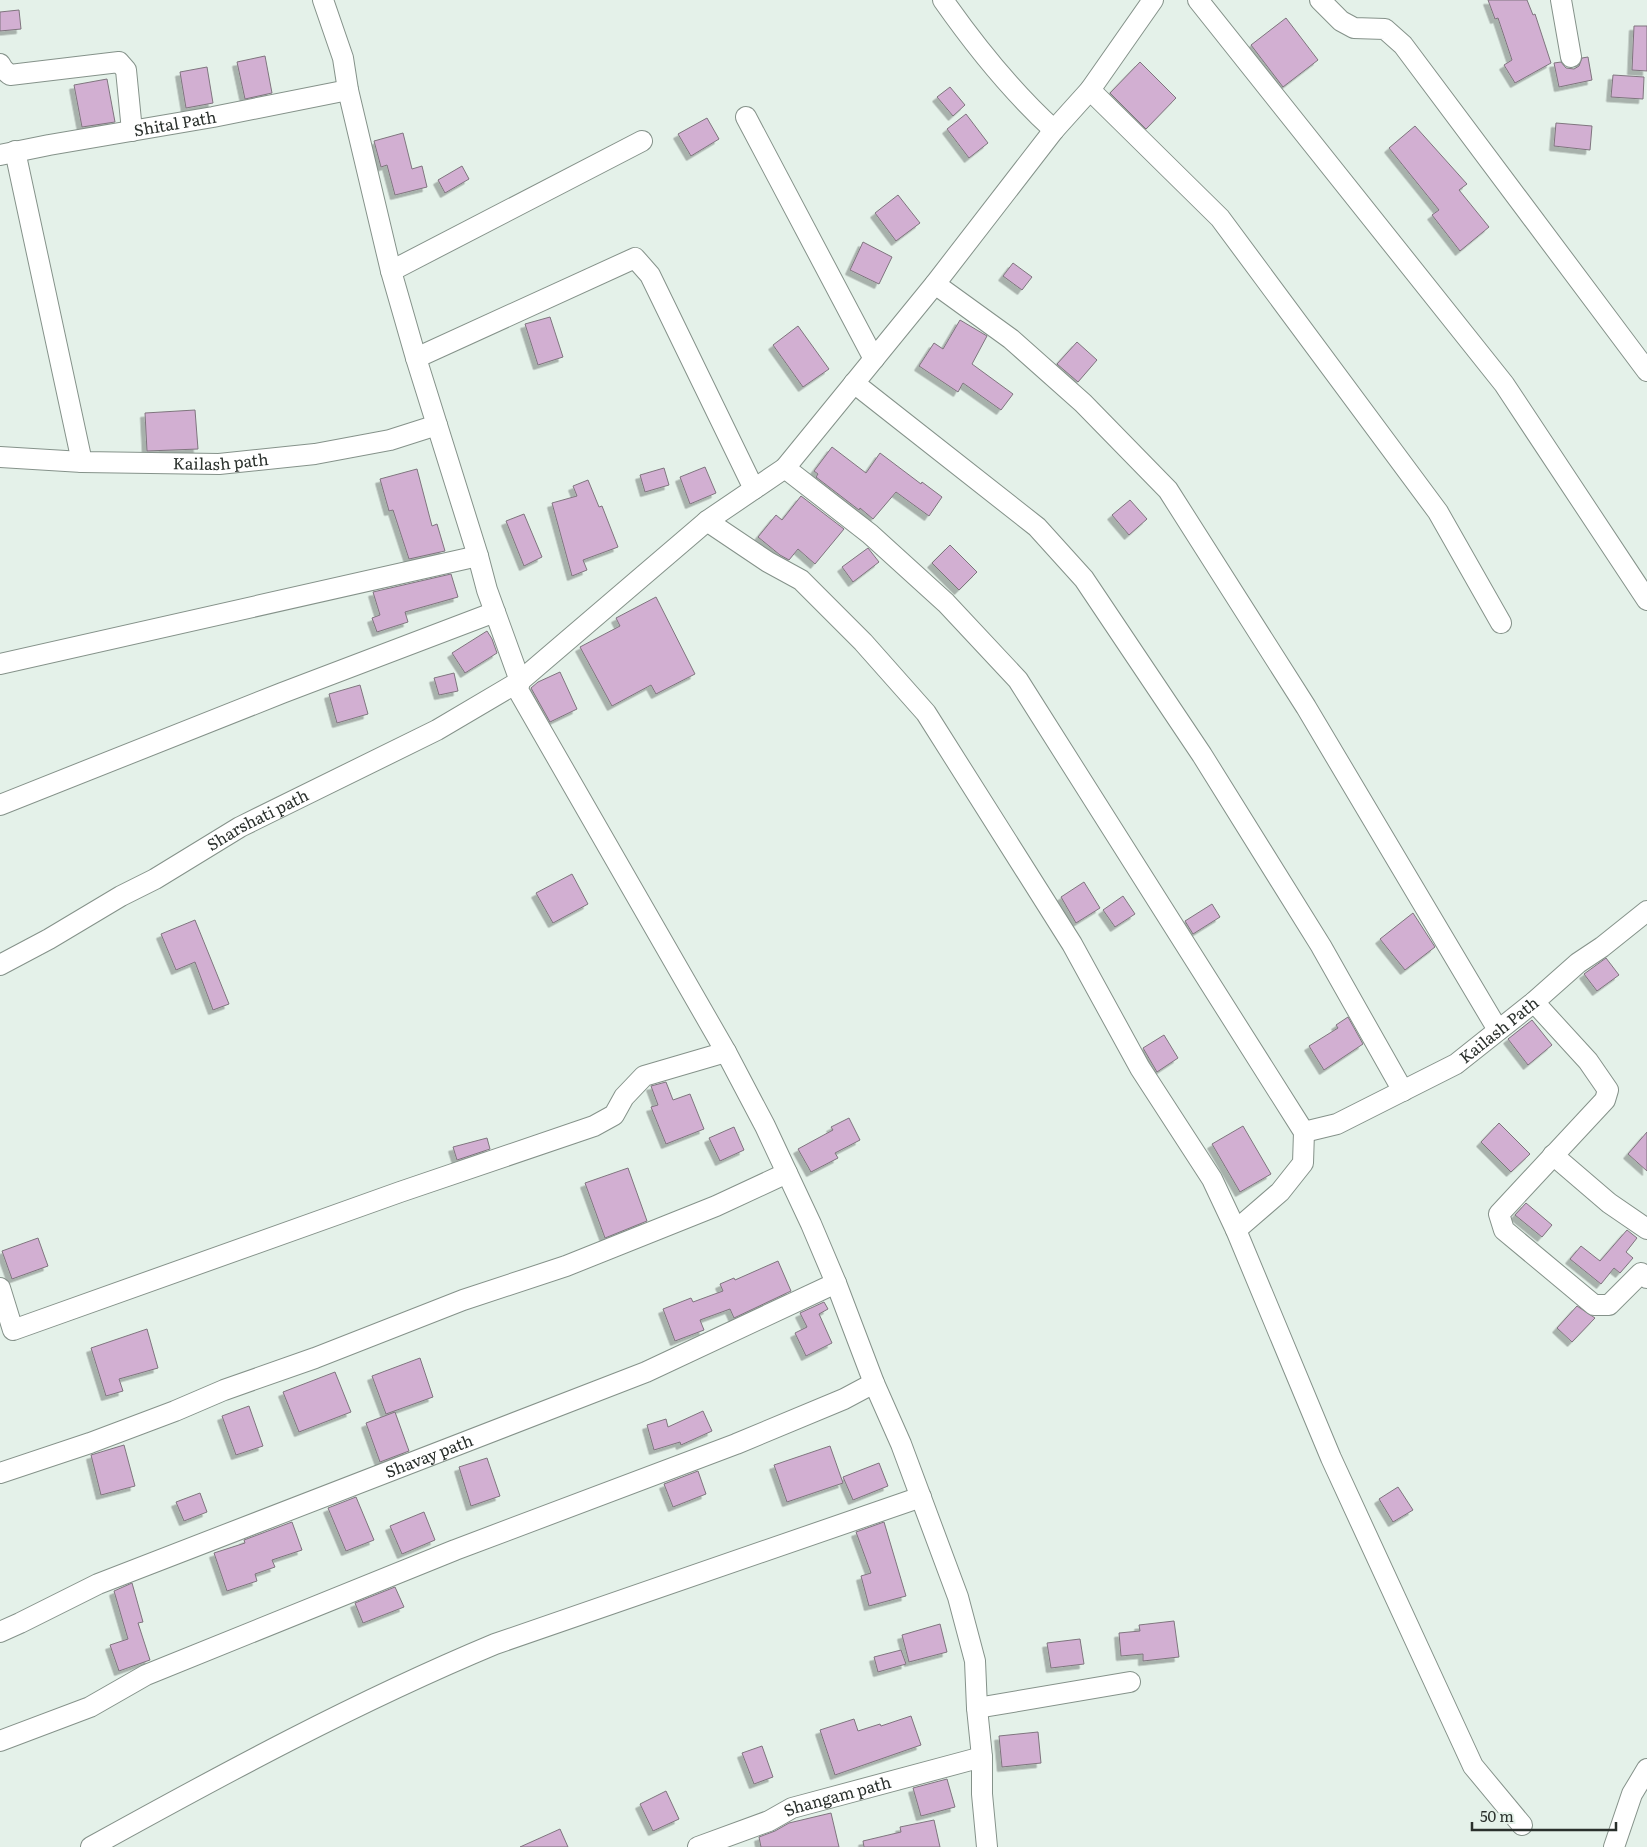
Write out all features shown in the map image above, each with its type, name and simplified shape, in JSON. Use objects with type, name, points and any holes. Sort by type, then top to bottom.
[{"type":"street","points":[[323,0],[343,58],[348,90],[391,271],[487,590],[520,681],[518,690],[726,1052],[788,1173],[836,1284],[874,1383],[901,1444],[958,1597],[975,1661],[982,1757],[982,1794],[987,1847]]},
{"type":"street","points":[[943,0],[973,42],[997,71],[1028,106],[1054,130]]},
{"type":"street","name":"Sharshati path","points":[[0,965],[49,939],[121,896],[155,879],[240,827],[437,730],[520,681],[707,521],[786,468],[935,284],[1054,130],[1090,90],[1154,0]]},
{"type":"street","points":[[1198,0],[1504,384],[1647,600]]},
{"type":"street","points":[[1320,0],[1341,21],[1354,28],[1385,29],[1403,45],[1647,371]]},
{"type":"street","points":[[1561,0],[1571,57]]},
{"type":"street","points":[[0,64],[2,69],[10,75],[119,62],[126,70],[132,131]]},
{"type":"street","name":"Shital Path","points":[[8,153],[213,117],[348,90]]},
{"type":"street","points":[[1090,90],[1220,218],[1438,512],[1501,623]]},
{"type":"street","points":[[746,117],[874,360]]},
{"type":"street","points":[[391,271],[642,141]]},
{"type":"street","points":[[8,153],[82,462]]},
{"type":"street","points":[[416,358],[635,258],[650,275],[754,489]]},
{"type":"street","points":[[935,284],[1011,340],[1083,403],[1168,490],[1306,707],[1498,1030]]},
{"type":"street","points":[[854,383],[1037,527],[1084,579],[1202,756],[1321,946],[1403,1091]]},
{"type":"street","name":"Kailash path","points":[[0,457],[82,462],[219,464],[316,454],[390,440],[438,425]]},
{"type":"street","points":[[786,468],[870,534],[946,604],[1018,680],[1304,1132],[1303,1162],[1280,1192],[1236,1230]]},
{"type":"street","points":[[707,521],[768,562],[801,580],[863,642],[926,713],[1072,944],[1140,1068],[1212,1178],[1236,1230],[1331,1458],[1473,1766],[1522,1825]]},
{"type":"street","points":[[0,664],[478,556]]},
{"type":"street","points":[[0,805],[495,612]]},
{"type":"street","name":"Kailash Path","points":[[1304,1132],[1337,1124],[1456,1064],[1534,1002],[1578,963],[1602,947],[1647,911]]},
{"type":"street","points":[[1534,1002],[1588,1061],[1608,1090],[1605,1100],[1499,1214],[1504,1230],[1594,1305],[1609,1305],[1645,1271]]},
{"type":"street","points":[[0,1288],[6,1332],[400,1192],[594,1126],[614,1116],[624,1097],[644,1076],[726,1052]]},
{"type":"street","points":[[1553,1155],[1609,1203],[1647,1229]]},
{"type":"street","points":[[0,1473],[90,1443],[175,1411],[224,1390],[315,1358],[463,1300],[566,1266],[716,1206],[788,1173]]},
{"type":"street","name":"Shavay path","points":[[0,1632],[98,1584],[646,1372],[836,1284]]},
{"type":"street","points":[[0,1741],[90,1706],[155,1672],[455,1550],[736,1444],[844,1399],[874,1383]]},
{"type":"street","points":[[92,1847],[301,1734],[429,1672],[504,1641],[922,1497]]},
{"type":"street","points":[[977,1708],[1130,1682]]},
{"type":"street","name":"Shangam path","points":[[698,1847],[769,1821],[792,1808],[982,1757]]},
{"type":"street","points":[[1614,1847],[1632,1794],[1647,1769]]},
{"type":"building","points":[[1488,0],[1527,0],[1533,15],[1535,14],[1551,63],[1515,83],[1504,65],[1512,60],[1498,18],[1495,19]]},
{"type":"building","points":[[19,10],[21,29],[0,31],[0,12]]},
{"type":"building","points":[[1286,18],[1318,60],[1283,87],[1251,45]]},
{"type":"building","points":[[1634,26],[1647,26],[1647,71],[1632,70]]},
{"type":"building","points":[[265,56],[272,93],[245,99],[237,62]]},
{"type":"building","points":[[1588,57],[1592,80],[1559,87],[1554,63],[1561,62],[1566,68],[1574,69],[1579,66],[1582,58]]},
{"type":"building","points":[[1140,62],[1176,98],[1146,129],[1110,93]]},
{"type":"building","points":[[207,67],[213,103],[186,108],[180,72]]},
{"type":"building","points":[[1613,75],[1644,77],[1643,99],[1611,97]]},
{"type":"building","points":[[107,79],[115,122],[82,127],[74,85]]},
{"type":"building","points":[[950,87],[965,105],[953,116],[937,97]]},
{"type":"building","points":[[966,114],[988,143],[969,158],[947,129]]},
{"type":"building","points":[[707,118],[719,139],[691,156],[678,134]]},
{"type":"building","points":[[1556,123],[1592,126],[1590,150],[1554,146]]},
{"type":"building","points":[[1415,126],[1467,184],[1459,190],[1489,227],[1460,251],[1432,215],[1439,210],[1389,148]]},
{"type":"building","points":[[403,133],[412,169],[422,166],[427,187],[395,195],[387,165],[381,167],[374,141]]},
{"type":"building","points":[[462,166],[469,179],[445,193],[438,180]]},
{"type":"building","points":[[898,195],[920,223],[896,241],[875,213]]},
{"type":"building","points":[[863,242],[892,257],[879,284],[850,270]]},
{"type":"building","points":[[1013,263],[1032,277],[1022,290],[1003,276]]},
{"type":"building","points":[[550,317],[563,357],[538,365],[525,324]]},
{"type":"building","points":[[960,320],[987,336],[972,364],[1013,394],[1001,410],[963,383],[958,392],[919,366],[934,343],[943,349]]},
{"type":"building","points":[[798,326],[829,369],[803,387],[773,345]]},
{"type":"building","points":[[1077,342],[1097,360],[1078,382],[1057,364]]},
{"type":"building","points":[[195,410],[198,449],[147,451],[145,413]]},
{"type":"building","points":[[832,447],[866,473],[880,453],[921,484],[922,482],[942,497],[929,516],[896,492],[873,519],[816,477],[818,474],[814,471]]},
{"type":"building","points":[[705,467],[716,493],[690,504],[680,477]]},
{"type":"building","points":[[664,468],[669,485],[645,492],[640,475]]},
{"type":"building","points":[[417,469],[432,526],[437,524],[445,551],[409,559],[393,510],[389,511],[380,479]]},
{"type":"building","points":[[588,480],[599,507],[602,506],[618,547],[583,560],[587,570],[572,576],[552,503],[577,496],[573,486]]},
{"type":"building","points":[[801,496],[844,529],[815,564],[798,549],[789,560],[758,537],[776,515],[782,520]]},
{"type":"building","points":[[1130,500],[1147,519],[1129,535],[1112,515]]},
{"type":"building","points":[[524,514],[542,557],[524,566],[506,521]]},
{"type":"building","points":[[950,545],[977,572],[959,590],[932,563]]},
{"type":"building","points":[[868,548],[879,562],[853,582],[842,567]]},
{"type":"building","points":[[451,574],[458,597],[405,612],[408,622],[377,632],[372,618],[380,615],[373,592]]},
{"type":"building","points":[[656,597],[695,674],[656,694],[651,685],[612,706],[580,647],[620,626],[616,618]]},
{"type":"building","points":[[487,631],[497,653],[465,673],[452,653]]},
{"type":"building","points":[[560,672],[577,709],[550,722],[531,688],[538,682]]},
{"type":"building","points":[[454,673],[458,691],[439,695],[434,678]]},
{"type":"building","points":[[360,685],[368,714],[337,723],[329,694]]},
{"type":"building","points":[[572,874],[588,904],[553,923],[536,893]]},
{"type":"building","points":[[1084,882],[1100,908],[1076,923],[1061,897]]},
{"type":"building","points":[[1123,896],[1135,914],[1115,927],[1103,910]]},
{"type":"building","points":[[1212,904],[1220,917],[1193,934],[1185,921]]},
{"type":"building","points":[[1413,913],[1435,947],[1405,970],[1380,939]]},
{"type":"building","points":[[195,920],[229,1004],[213,1010],[195,962],[176,970],[161,934]]},
{"type":"building","points":[[1606,958],[1619,975],[1597,991],[1584,974]]},
{"type":"building","points":[[1348,1017],[1363,1044],[1324,1070],[1309,1046],[1338,1028],[1336,1025]]},
{"type":"building","points":[[1532,1020],[1552,1045],[1528,1065],[1508,1039]]},
{"type":"building","points":[[1164,1035],[1178,1058],[1157,1072],[1143,1048]]},
{"type":"building","points":[[666,1082],[673,1100],[690,1094],[704,1129],[666,1144],[651,1107],[658,1105],[651,1086]]},
{"type":"building","points":[[849,1118],[860,1140],[835,1153],[838,1158],[811,1172],[798,1149],[833,1130],[831,1127]]},
{"type":"building","points":[[1499,1123],[1530,1154],[1511,1172],[1481,1142]]},
{"type":"building","points":[[1243,1126],[1271,1174],[1240,1192],[1212,1144]]},
{"type":"building","points":[[734,1127],[744,1150],[720,1161],[709,1138]]},
{"type":"building","points":[[1647,1132],[1647,1171],[1628,1154]]},
{"type":"building","points":[[487,1138],[490,1149],[457,1160],[453,1147]]},
{"type":"building","points":[[628,1168],[647,1221],[605,1238],[585,1183]]},
{"type":"building","points":[[1526,1203],[1552,1225],[1542,1237],[1515,1215]]},
{"type":"building","points":[[1627,1230],[1637,1238],[1626,1252],[1633,1258],[1620,1273],[1614,1268],[1601,1284],[1570,1259],[1581,1246],[1600,1261]]},
{"type":"building","points":[[38,1238],[48,1266],[12,1279],[2,1251]]},
{"type":"building","points":[[778,1261],[791,1291],[734,1318],[730,1309],[700,1320],[704,1330],[675,1341],[663,1309],[691,1298],[693,1302],[723,1291],[720,1284],[734,1278],[735,1280]]},
{"type":"building","points":[[824,1302],[828,1309],[819,1314],[832,1343],[806,1356],[795,1333],[807,1327],[800,1313]]},
{"type":"building","points":[[1577,1306],[1595,1318],[1572,1342],[1557,1328]]},
{"type":"building","points":[[147,1329],[158,1368],[119,1379],[123,1391],[106,1396],[91,1348]]},
{"type":"building","points":[[420,1358],[433,1397],[386,1414],[372,1376]]},
{"type":"building","points":[[335,1372],[351,1412],[299,1432],[283,1392]]},
{"type":"building","points":[[249,1406],[263,1446],[236,1455],[222,1416]]},
{"type":"building","points":[[703,1411],[712,1431],[681,1445],[680,1442],[654,1450],[647,1425],[666,1419],[668,1427]]},
{"type":"building","points":[[395,1412],[409,1451],[380,1462],[366,1423]]},
{"type":"building","points":[[124,1445],[135,1486],[101,1495],[91,1455]]},
{"type":"building","points":[[830,1446],[843,1483],[787,1502],[774,1465]]},
{"type":"building","points":[[487,1458],[500,1496],[471,1506],[459,1467]]},
{"type":"building","points":[[879,1463],[888,1486],[853,1500],[843,1477]]},
{"type":"building","points":[[698,1471],[706,1494],[673,1507],[664,1484]]},
{"type":"building","points":[[1398,1487],[1413,1510],[1393,1522],[1379,1499]]},
{"type":"building","points":[[200,1493],[207,1512],[184,1521],[176,1502]]},
{"type":"building","points":[[356,1497],[374,1540],[346,1551],[328,1508]]},
{"type":"building","points":[[424,1512],[435,1540],[402,1554],[390,1526]]},
{"type":"building","points":[[292,1522],[302,1550],[272,1560],[275,1567],[255,1574],[257,1581],[227,1591],[214,1553],[245,1543],[244,1540]]},
{"type":"building","points":[[884,1522],[906,1596],[869,1606],[861,1576],[871,1573],[856,1532]]},
{"type":"building","points":[[132,1583],[143,1622],[138,1623],[150,1660],[119,1671],[110,1645],[128,1639],[114,1591]]},
{"type":"building","points":[[395,1587],[404,1607],[363,1623],[355,1603]]},
{"type":"building","points":[[1174,1621],[1179,1657],[1143,1661],[1143,1654],[1121,1656],[1119,1633],[1140,1631],[1139,1625]]},
{"type":"building","points":[[940,1624],[947,1652],[909,1662],[902,1635]]},
{"type":"building","points":[[1080,1639],[1084,1664],[1051,1668],[1047,1643]]},
{"type":"building","points":[[901,1650],[906,1664],[878,1672],[874,1657]]},
{"type":"building","points":[[911,1716],[921,1745],[835,1775],[820,1730],[854,1719],[858,1731]]},
{"type":"building","points":[[1038,1732],[1041,1763],[1002,1767],[999,1736]]},
{"type":"building","points":[[762,1746],[773,1777],[754,1784],[742,1753]]},
{"type":"building","points":[[947,1779],[955,1807],[921,1816],[913,1788]]},
{"type":"building","points":[[666,1791],[679,1819],[653,1831],[640,1804]]},
{"type":"building","points":[[831,1813],[839,1847],[761,1847],[759,1837],[789,1823]]},
{"type":"building","points":[[934,1820],[940,1847],[864,1847],[863,1841],[901,1832],[900,1827]]},
{"type":"building","points":[[560,1829],[568,1847],[520,1847]]}]
